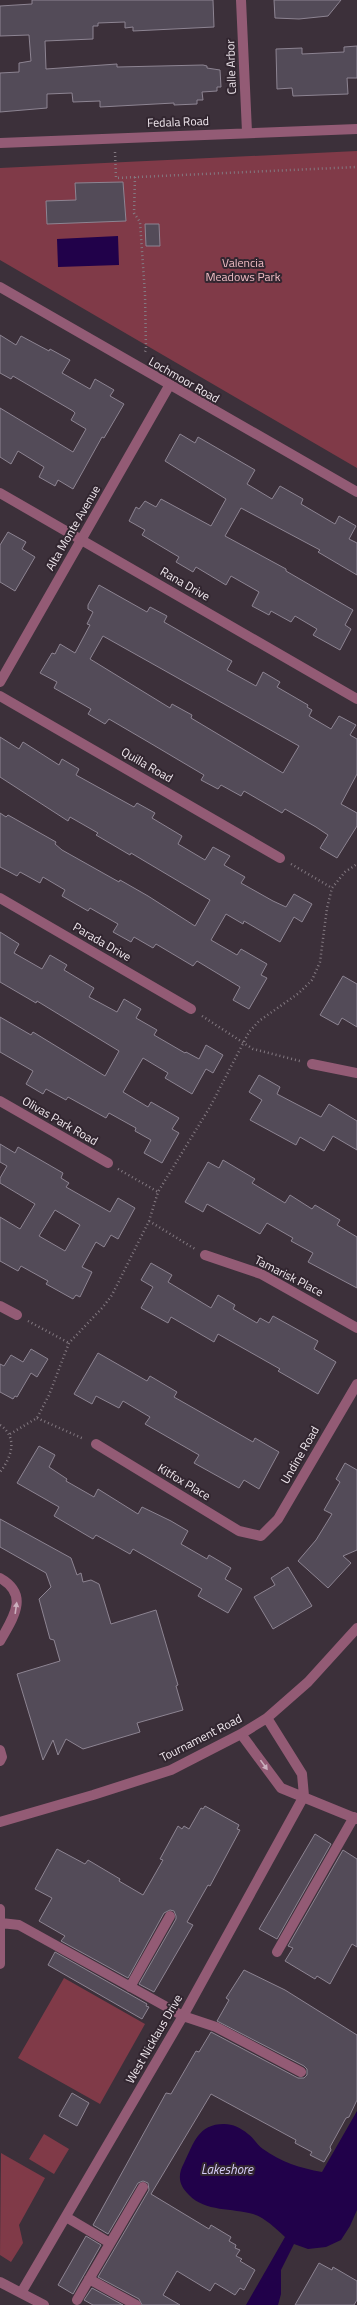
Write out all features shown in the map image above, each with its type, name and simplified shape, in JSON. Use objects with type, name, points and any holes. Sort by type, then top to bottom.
[{"type":"street","name":"Calle Arbor","points":[[241,0],[247,132]]},
{"type":"street","name":"Fedala Road","points":[[0,143],[247,132],[357,129]]},
{"type":"street","name":"Lochmoor Road","points":[[0,287],[168,386],[357,492]]},
{"type":"street","name":"Alta Monte Avenue","points":[[0,682],[82,540],[168,386]]},
{"type":"street","name":"Rana Drive","points":[[0,493],[357,699]]},
{"type":"street","name":"Quilla Road","points":[[0,696],[280,858]]},
{"type":"street","name":"Parada Drive","points":[[0,898],[191,1009]]},
{"type":"street","points":[[312,1064],[357,1073]]},
{"type":"street","name":"Olivas Park Road","points":[[0,1101],[108,1163]]},
{"type":"street","name":"Tamarisk Place","points":[[205,1255],[261,1274],[357,1328]]},
{"type":"street","points":[[0,1306],[17,1315]]},
{"type":"street","name":"Undine Road","points":[[261,1536],[278,1519],[357,1384]]},
{"type":"street","name":"Kitfox Place","points":[[96,1444],[239,1531],[261,1536]]},
{"type":"street","points":[[0,1578],[11,1584],[16,1595],[17,1608],[0,1641]]},
{"type":"street","name":"Tournament Road","points":[[0,1822],[93,1796],[171,1770],[241,1734],[267,1718],[308,1682],[357,1628]]},
{"type":"street","points":[[267,1718],[302,1774],[304,1796]]},
{"type":"street","points":[[241,1734],[281,1788],[356,1818],[277,1952]]},
{"type":"street","points":[[0,1750],[2,1757],[0,1760]]},
{"type":"street","name":"West Nicklaus Drive","points":[[22,2292],[183,2016],[304,1796]]},
{"type":"street","points":[[0,1909],[0,1964]]},
{"type":"street","points":[[130,1987],[170,1916]]},
{"type":"street","points":[[1,1923],[19,1925],[183,2016],[216,2027],[300,2072]]},
{"type":"street","points":[[77,2300],[143,2187]]},
{"type":"street","points":[[66,2217],[110,2243]]},
{"type":"street","points":[[89,2279],[136,2305]]},
{"type":"street","points":[[0,2282],[22,2292],[44,2305]]},
{"type":"path","points":[[114,138],[116,178],[357,167]]},
{"type":"path","points":[[135,177],[134,213],[140,222],[146,302],[146,350],[137,368]]},
{"type":"path","points":[[280,858],[332,888]]},
{"type":"path","points":[[10,1434],[37,1418],[49,1395],[69,1343],[103,1307],[112,1295],[149,1221],[158,1192],[210,1108],[242,1043],[259,1021],[299,993],[312,980],[320,962],[326,908],[332,888],[344,872],[357,864]]},
{"type":"path","points":[[191,1009],[253,1049],[312,1064]]},
{"type":"path","points":[[108,1163],[158,1192]]},
{"type":"path","points":[[149,1221],[205,1255]]},
{"type":"path","points":[[17,1315],[69,1343]]},
{"type":"path","points":[[37,1418],[96,1444]]},
{"type":"path","points":[[0,1425],[10,1434],[11,1452],[0,1472]]},
{"type":"green space","name":"Valencia Meadows Park","points":[[357,151],[357,468],[0,260],[0,168]]},
{"type":"green space","points":[[64,1978],[145,2024],[100,2104],[18,2058]]},
{"type":"green space","points":[[44,2134],[69,2149],[54,2174],[29,2159]]},
{"type":"green space","points":[[1,2153],[45,2178],[19,2225],[23,2243],[11,2262],[0,2255]]},
{"type":"water","points":[[118,236],[119,265],[58,267],[57,239]]},
{"type":"water","name":"Lakeshore","points":[[357,2111],[357,2210],[350,2226],[341,2240],[326,2247],[308,2249],[294,2244],[281,2270],[281,2294],[278,2305],[246,2305],[285,2237],[262,2218],[253,2214],[211,2207],[189,2195],[181,2184],[180,2172],[194,2142],[208,2127],[224,2124],[231,2125],[237,2127],[252,2137],[261,2147],[277,2158],[306,2169],[322,2172]]},
{"type":"building","points":[[32,0],[213,0],[214,27],[133,31],[133,27],[125,28],[125,22],[98,23],[98,26],[93,26],[93,39],[45,41],[46,69],[117,64],[117,67],[203,65],[207,66],[207,68],[220,70],[221,87],[217,87],[217,91],[202,92],[203,100],[197,100],[197,104],[174,105],[174,103],[100,107],[100,101],[73,102],[72,93],[47,94],[47,108],[0,112],[0,73],[19,72],[19,63],[31,61],[29,35],[0,36],[0,6],[32,4]]},
{"type":"building","points":[[274,0],[341,0],[328,16],[299,19],[275,18]]},
{"type":"building","points":[[357,46],[357,78],[347,78],[348,94],[293,96],[292,88],[277,89],[276,49],[302,48],[302,54],[344,52],[344,47]]},
{"type":"building","points":[[123,182],[126,221],[47,224],[46,201],[76,200],[75,183]]},
{"type":"building","points":[[145,224],[159,224],[160,246],[146,246]]},
{"type":"building","points":[[0,335],[16,345],[21,336],[70,360],[62,373],[90,389],[95,379],[114,390],[110,396],[124,404],[104,438],[102,437],[73,489],[58,480],[55,486],[39,477],[44,467],[18,451],[11,464],[0,457],[0,408],[73,452],[86,429],[71,420],[75,413],[73,411],[13,376],[11,379],[0,373]]},
{"type":"building","points":[[180,434],[195,443],[198,437],[255,470],[247,484],[272,499],[280,486],[303,499],[301,504],[335,524],[339,516],[356,526],[349,539],[357,543],[357,575],[318,552],[320,550],[241,508],[225,536],[286,569],[286,571],[353,610],[345,625],[351,629],[340,650],[313,635],[317,629],[295,616],[291,622],[271,611],[269,615],[252,606],[259,592],[231,576],[226,585],[196,567],[193,572],[176,562],[179,557],[142,535],[145,530],[129,521],[136,507],[139,509],[145,501],[156,507],[161,499],[211,526],[226,499],[165,461]]},
{"type":"building","points":[[8,532],[26,542],[22,549],[35,557],[15,591],[0,582],[0,545]]},
{"type":"building","points":[[99,585],[147,612],[150,607],[167,616],[164,622],[232,661],[227,670],[256,686],[263,672],[280,682],[277,687],[308,705],[307,707],[312,710],[309,716],[331,729],[339,716],[356,725],[350,735],[357,739],[357,774],[341,804],[357,813],[357,826],[337,858],[320,848],[328,835],[316,827],[285,809],[282,813],[244,791],[241,796],[221,785],[218,789],[201,780],[204,775],[109,719],[105,724],[88,714],[91,709],[54,688],[57,682],[40,673],[52,653],[55,654],[60,644],[75,653],[90,625],[87,624],[93,612],[88,609],[88,605]],"holes":[[[103,636],[299,746],[283,773],[191,718],[192,715],[172,704],[170,708],[90,659]]]},
{"type":"building","points":[[0,737],[19,749],[23,742],[59,765],[62,759],[79,769],[76,775],[134,807],[137,803],[155,813],[152,818],[182,836],[178,844],[205,860],[213,847],[230,856],[224,865],[245,877],[241,883],[273,901],[286,907],[294,894],[312,904],[302,922],[294,917],[280,942],[244,921],[243,924],[226,914],[211,940],[237,955],[241,949],[267,964],[261,975],[267,978],[249,1009],[233,1000],[240,987],[197,961],[193,966],[156,944],[153,948],[134,937],[131,942],[113,932],[118,924],[90,908],[88,911],[62,896],[65,890],[43,877],[40,883],[20,872],[17,876],[0,867],[0,813],[6,817],[8,815],[56,842],[55,844],[62,850],[119,882],[120,880],[148,896],[195,926],[210,900],[131,853],[130,855],[96,835],[98,833],[70,817],[68,821],[0,777]]},
{"type":"building","points":[[0,932],[19,944],[14,953],[42,969],[50,955],[67,965],[64,970],[94,988],[89,997],[117,1012],[124,999],[141,1009],[136,1018],[157,1030],[154,1035],[185,1053],[186,1052],[199,1059],[206,1045],[223,1055],[213,1073],[206,1069],[192,1094],[165,1078],[168,1073],[143,1058],[123,1092],[148,1107],[151,1102],[179,1118],[172,1129],[179,1133],[162,1163],[144,1153],[151,1140],[135,1131],[136,1128],[109,1113],[106,1118],[68,1097],[66,1100],[46,1089],[43,1094],[26,1084],[33,1071],[0,1052],[0,1017],[31,1035],[33,1032],[105,1076],[119,1051],[37,1001],[36,1003],[0,982]]},
{"type":"building","points":[[343,976],[357,984],[357,1027],[342,1018],[338,1025],[320,1015]]},
{"type":"building","points":[[259,1075],[280,1087],[277,1094],[321,1117],[329,1104],[357,1121],[357,1150],[333,1136],[324,1151],[300,1137],[296,1145],[250,1120],[262,1100],[249,1092]]},
{"type":"building","points":[[0,1144],[15,1153],[18,1147],[63,1173],[61,1178],[69,1183],[66,1187],[110,1212],[118,1198],[135,1208],[118,1239],[111,1235],[104,1247],[96,1242],[82,1267],[92,1272],[80,1297],[76,1295],[73,1299],[46,1284],[48,1281],[21,1266],[18,1271],[0,1261],[0,1217],[20,1229],[35,1204],[0,1183],[0,1178],[7,1166],[0,1162]],"holes":[[[55,1210],[80,1225],[65,1251],[39,1236]]]},
{"type":"building","points":[[223,1160],[255,1179],[252,1183],[285,1203],[290,1195],[312,1209],[315,1205],[340,1220],[337,1225],[357,1237],[357,1288],[308,1262],[313,1253],[291,1241],[293,1238],[267,1223],[260,1234],[207,1204],[203,1212],[185,1202],[208,1162],[219,1168]]},
{"type":"building","points":[[151,1263],[172,1275],[168,1282],[211,1308],[218,1295],[235,1305],[233,1309],[257,1323],[260,1318],[269,1323],[273,1316],[318,1341],[314,1349],[336,1362],[318,1394],[278,1371],[280,1369],[218,1334],[214,1342],[171,1317],[168,1323],[141,1308],[153,1287],[141,1280]]},
{"type":"building","points":[[31,1349],[48,1359],[37,1377],[31,1373],[17,1397],[15,1396],[13,1399],[0,1392],[0,1364],[4,1366],[11,1355],[23,1362]]},
{"type":"building","points":[[98,1353],[147,1381],[150,1376],[177,1392],[174,1397],[253,1442],[255,1438],[279,1452],[259,1489],[244,1480],[239,1488],[194,1463],[199,1455],[145,1424],[150,1417],[123,1401],[119,1408],[96,1396],[92,1404],[74,1394]]},
{"type":"building","points":[[39,1446],[55,1455],[49,1467],[67,1479],[66,1481],[94,1497],[98,1489],[138,1514],[142,1507],[171,1521],[188,1531],[181,1544],[207,1559],[209,1555],[231,1568],[225,1579],[242,1589],[228,1613],[198,1596],[202,1589],[133,1549],[130,1554],[96,1535],[93,1539],[54,1516],[59,1507],[17,1483]]},
{"type":"building","points":[[345,1463],[357,1470],[357,1550],[343,1556],[351,1563],[328,1588],[298,1561],[316,1540],[332,1514],[324,1510],[340,1482],[336,1479]]},
{"type":"building","points":[[0,1519],[71,1558],[77,1575],[81,1573],[83,1582],[91,1580],[99,1584],[111,1624],[156,1610],[178,1685],[176,1686],[183,1710],[137,1723],[140,1732],[83,1749],[66,1739],[58,1755],[53,1740],[43,1760],[17,1674],[60,1661],[54,1640],[50,1639],[39,1599],[51,1587],[46,1573],[0,1547]]},
{"type":"building","points":[[288,1567],[312,1606],[273,1629],[254,1597],[275,1585],[271,1578]]},
{"type":"building","points":[[205,1806],[239,1825],[237,1829],[240,1830],[210,1886],[208,1885],[187,1922],[193,1925],[154,1992],[139,1984],[176,1919],[174,1911],[170,1910],[164,1913],[128,1978],[61,1941],[65,1936],[39,1921],[52,1898],[35,1889],[57,1849],[85,1864],[88,1860],[143,1895],[163,1860],[160,1859],[178,1826],[182,1829],[184,1826],[189,1829],[201,1808],[203,1809]]},
{"type":"building","points":[[315,1834],[331,1844],[277,1939],[259,1929]]},
{"type":"building","points":[[343,1850],[357,1859],[357,1947],[352,1944],[330,1984],[317,1976],[315,1979],[285,1961],[293,1948],[288,1946]]},
{"type":"building","points":[[55,1952],[147,2004],[146,2006],[149,2007],[142,2019],[48,1965]]},
{"type":"building","points":[[244,1970],[285,1990],[357,2035],[357,2100],[349,2117],[346,2118],[330,2147],[331,2150],[324,2162],[310,2155],[312,2152],[295,2143],[296,2140],[211,2094],[151,2194],[209,2229],[211,2225],[231,2237],[229,2241],[236,2245],[235,2248],[240,2250],[236,2256],[242,2259],[240,2261],[255,2270],[244,2290],[240,2288],[235,2295],[215,2283],[210,2291],[177,2271],[163,2295],[180,2305],[142,2305],[139,2299],[98,2277],[149,2190],[148,2183],[143,2181],[138,2183],[108,2234],[93,2225],[166,2093],[171,2094],[196,2051],[199,2052],[211,2032],[298,2078],[304,2078],[307,2075],[307,2069],[304,2066],[217,2021],[229,2000],[226,1998]]},
{"type":"building","points":[[72,2093],[89,2103],[77,2126],[59,2116]]},
{"type":"building","points":[[86,2236],[101,2245],[73,2294],[58,2285]]},
{"type":"building","points":[[319,2263],[332,2270],[333,2267],[357,2281],[357,2300],[354,2305],[295,2305]]},
{"type":"building","points":[[92,2288],[123,2305],[93,2305],[84,2300]]}]
